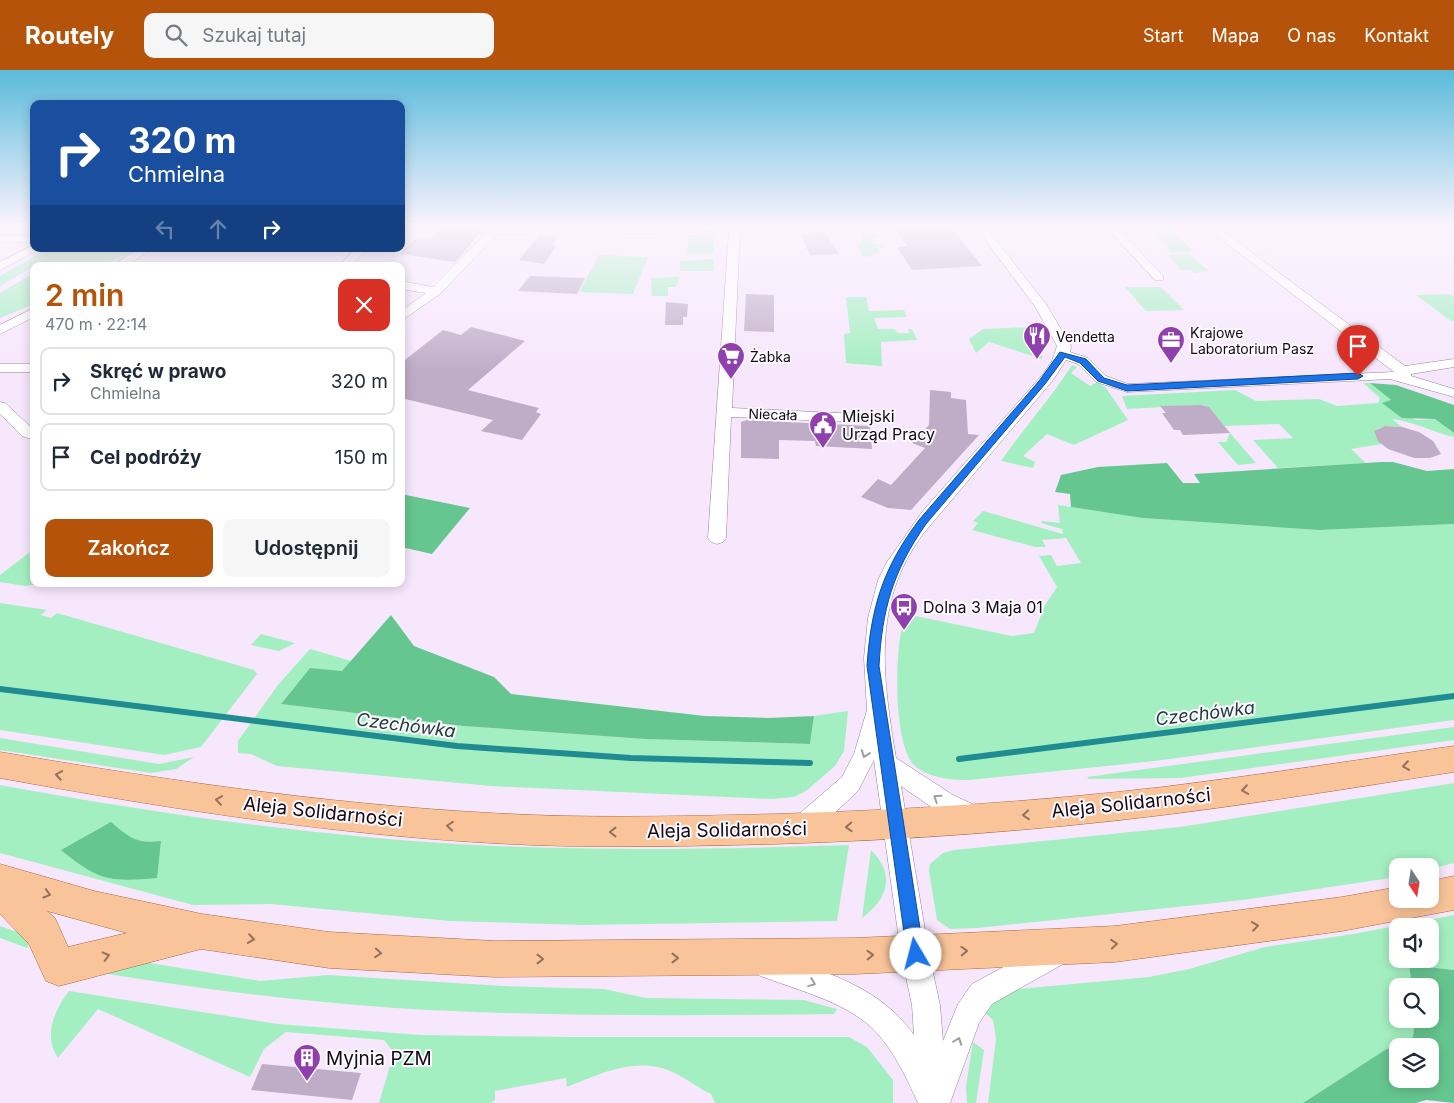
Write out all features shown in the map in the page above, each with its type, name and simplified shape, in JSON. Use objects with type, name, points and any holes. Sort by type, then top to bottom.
[{"type":"main road","name":"Aleja Solidarności","points":[[0,765],[136,789],[337,816],[461,826],[598,832],[897,825],[981,819],[1197,797],[1454,759]]},
{"type":"main road","points":[[0,881],[94,908],[202,932],[329,950],[495,959],[751,958],[916,954],[1116,944],[1342,914],[1389,905]]},
{"type":"main road","points":[[0,890],[42,931],[59,968],[202,932]]},
{"type":"main road","points":[[1439,896],[1454,893]]},
{"type":"street","points":[[405,313],[436,291],[453,274]]},
{"type":"street","name":"Niecała","points":[[718,538],[733,274]]},
{"type":"street","points":[[934,1103],[926,1005],[916,954],[877,707],[873,666],[875,627],[883,596],[897,560],[923,522],[1042,383],[1063,354],[1064,343],[1045,316],[1034,307],[1006,274]]},
{"type":"street","points":[[1017,274],[1042,307],[1045,316]]},
{"type":"street","points":[[1155,274],[1159,278]]},
{"type":"street","points":[[1272,274],[1403,374],[1454,393]]},
{"type":"street","points":[[405,286],[436,291]]},
{"type":"street","points":[[0,330],[30,314]]},
{"type":"street","points":[[1063,354],[1083,361],[1096,376],[1107,382],[1137,389],[1403,374],[1454,363]]},
{"type":"street","points":[[0,368],[30,368]]},
{"type":"street","points":[[0,406],[27,433],[30,433]]},
{"type":"street","name":"Niecała","points":[[726,412],[880,419]]},
{"type":"street","points":[[801,828],[850,784],[865,756],[877,707]]},
{"type":"street","points":[[886,764],[944,802],[981,819]]},
{"type":"street","points":[[934,1103],[968,1014],[982,994],[1065,947]]},
{"type":"street","points":[[751,958],[859,1003],[881,1017],[906,1048],[934,1103]]},
{"type":"green space","points":[[3,274],[20,274],[0,286],[0,276]]},
{"type":"green space","points":[[589,274],[641,274],[633,294],[579,292]]},
{"type":"green space","points":[[30,275],[30,306],[0,318],[0,293]]},
{"type":"green space","points":[[680,277],[676,287],[668,287],[668,296],[652,296],[651,278]]},
{"type":"green space","points":[[1125,287],[1161,287],[1184,310],[1146,311]]},
{"type":"green space","points":[[1450,294],[1454,297],[1454,321],[1451,321],[1416,295]]},
{"type":"green space","points":[[846,297],[866,297],[869,311],[904,310],[907,317],[874,318],[878,329],[895,329],[897,333],[910,333],[908,329],[912,329],[917,340],[881,342],[882,366],[846,363],[844,334],[850,333]]},
{"type":"green space","points":[[1032,327],[1042,345],[1042,359],[989,342],[976,353],[969,339],[983,329]]},
{"type":"green space","points":[[1072,365],[1077,367],[1071,373],[1090,386],[1097,382],[1106,388],[1128,420],[1074,445],[1047,434],[1023,456],[1035,462],[1033,468],[1001,461],[1055,389]]},
{"type":"green space","points":[[1363,383],[1370,383],[1392,401],[1383,403],[1416,420],[1435,419],[1454,433],[1454,437],[1409,422],[1392,419],[1402,427],[1385,426],[1377,429],[1375,434],[1382,444],[1351,449],[1366,463],[1278,468],[1253,440],[1293,438],[1279,424],[1224,426],[1209,407],[1201,405],[1127,409],[1122,396],[1235,390],[1256,401],[1319,399],[1337,406],[1378,403],[1380,398]]},
{"type":"green space","points":[[1370,383],[1396,385],[1454,405],[1454,433],[1435,419],[1402,418],[1382,403],[1391,400]]},
{"type":"green space","points":[[1230,433],[1256,463],[1238,465],[1218,442],[1226,442]]},
{"type":"green space","points":[[1393,462],[1427,471],[1454,469],[1454,524],[1319,530],[1142,518],[1071,507],[1070,494],[1055,492],[1061,475],[1098,467],[1167,463],[1183,483],[1200,483],[1194,474]]},
{"type":"green space","points":[[405,495],[470,508],[432,554],[405,548]]},
{"type":"green space","points":[[1058,505],[1142,518],[1319,530],[1454,524],[1454,720],[1155,761],[969,780],[940,778],[921,770],[915,766],[908,755],[902,737],[899,716],[897,692],[899,646],[906,614],[1012,636],[1034,633],[1045,605],[1057,587],[1039,556],[1051,555],[1057,566],[1081,563],[1066,538],[1042,540],[1046,547],[1035,547],[972,530],[978,523],[973,521],[983,511],[1063,534],[1062,529],[1041,523],[1042,521],[1060,523]]},
{"type":"green space","points":[[30,552],[30,585],[0,582],[0,575]]},
{"type":"green space","points":[[0,603],[47,610],[41,615],[51,618],[57,613],[254,670],[257,674],[201,747],[164,755],[0,730]]},
{"type":"green space","points":[[391,615],[414,646],[494,677],[511,694],[705,716],[768,718],[814,716],[810,744],[645,739],[463,726],[281,704],[310,668],[342,671]]},
{"type":"green space","points":[[261,634],[295,643],[279,651],[251,645]]},
{"type":"green space","points":[[310,649],[351,661],[342,672],[310,668],[281,704],[463,726],[645,739],[810,744],[814,716],[848,711],[844,751],[835,766],[806,791],[794,797],[772,799],[491,786],[277,766],[251,754],[238,753],[238,741],[278,685]]},
{"type":"green space","points":[[1454,727],[1454,740],[1181,778],[1089,779],[1087,777]]},
{"type":"green space","points":[[0,738],[159,764],[194,757],[176,769],[151,773],[0,750]]},
{"type":"green space","points":[[1454,783],[1454,863],[1439,867],[1439,858],[1389,858],[1389,878],[1243,900],[978,928],[950,929],[937,920],[929,871],[930,864],[943,853],[954,850],[1180,827]]},
{"type":"green space","points":[[0,785],[246,824],[431,842],[537,848],[626,849],[849,845],[837,921],[582,925],[450,921],[271,904],[193,905],[0,853]]},
{"type":"green space","points":[[111,822],[123,832],[139,841],[161,841],[157,878],[127,880],[105,877],[85,868],[61,850]]},
{"type":"green space","points":[[871,850],[879,859],[884,869],[886,886],[878,903],[862,918]]},
{"type":"green space","points":[[1454,915],[1454,970],[1436,968],[1439,968],[1438,918]]},
{"type":"green space","points":[[0,926],[17,932],[30,942],[27,948],[0,938]]},
{"type":"green space","points":[[1389,927],[1389,968],[1409,968],[1411,978],[1389,978],[1389,1028],[1414,1028],[1413,1037],[1389,1038],[1389,1048],[1303,1103],[988,1103],[996,1039],[993,1020],[980,1008],[1008,990],[1149,977],[1189,969],[1265,947]]},
{"type":"green space","points":[[144,962],[260,981],[328,975],[503,986],[604,989],[646,998],[804,1000],[837,1009],[834,1014],[724,1015],[614,1015],[450,1011],[282,998],[95,972]]},
{"type":"green space","points":[[1409,968],[1454,970],[1454,1103],[1426,1100],[1416,1103],[1303,1103],[1389,1048],[1389,1088],[1439,1088],[1439,1038],[1411,1038],[1413,1037],[1414,1028],[1439,1028],[1439,978],[1411,978]]},
{"type":"green space","points":[[69,991],[278,1024],[421,1035],[849,1037],[867,1047],[893,1080],[893,1103],[715,1103],[711,1094],[675,1073],[661,1068],[634,1066],[593,1076],[567,1087],[566,1078],[495,1091],[495,1100],[491,1103],[379,1103],[391,1062],[391,1049],[384,1040],[286,1032],[264,1049],[250,1077],[98,1009],[58,1058],[51,1041],[52,1023]]},
{"type":"green space","points":[[973,1042],[984,1050],[976,1103],[967,1103],[966,1086]]},
{"type":"building","points":[[530,276],[585,278],[577,294],[518,291]]},
{"type":"building","points":[[746,294],[774,295],[774,332],[744,331]]},
{"type":"building","points":[[666,302],[688,304],[687,317],[683,317],[683,325],[665,325]]},
{"type":"building","points":[[471,327],[525,341],[468,390],[539,408],[536,412],[541,414],[522,440],[481,431],[493,420],[405,399],[405,360],[443,330],[461,335]]},
{"type":"building","points":[[930,390],[951,392],[951,398],[966,400],[968,434],[979,435],[911,510],[888,508],[861,497],[878,479],[891,485],[925,448],[912,443],[929,425]]},
{"type":"building","points":[[1201,405],[1209,407],[1230,433],[1183,435],[1180,430],[1174,430],[1162,413],[1166,413],[1160,406]]},
{"type":"building","points":[[747,420],[870,426],[872,449],[816,446],[815,441],[779,440],[779,459],[741,458],[741,422]]},
{"type":"building","points":[[1385,426],[1402,427],[1419,432],[1433,441],[1441,454],[1430,458],[1414,458],[1388,449],[1378,441],[1374,431]]},
{"type":"building","name":"Myjnia PZM","points":[[262,1064],[361,1073],[352,1100],[251,1090]]},
{"type":"waterway","name":"Czechówka","points":[[0,689],[457,746],[631,758],[810,763]]},
{"type":"waterway","name":"Czechówka","points":[[959,759],[1454,696]]},
{"type":"place","name":"Vendetta","points":[[1037,360]]},
{"type":"place","name":"Krajowe Laboratorium Pasz","points":[[1171,364]]},
{"type":"place","name":"Żabka","points":[[731,380]]},
{"type":"place","name":"Miejski Urząd Pracy","points":[[823,449]]},
{"type":"place","name":"Dolna 3 Maja 01","points":[[904,631]]},
{"type":"place","name":"Myjnia PZM","points":[[307,1082]]},
{"type":"route","points":[[916,954],[876,698],[873,666],[875,627],[888,581],[897,560],[923,522],[1042,383],[1063,354],[1083,361],[1091,372],[1101,379],[1114,385],[1137,389],[1358,376]]}]
